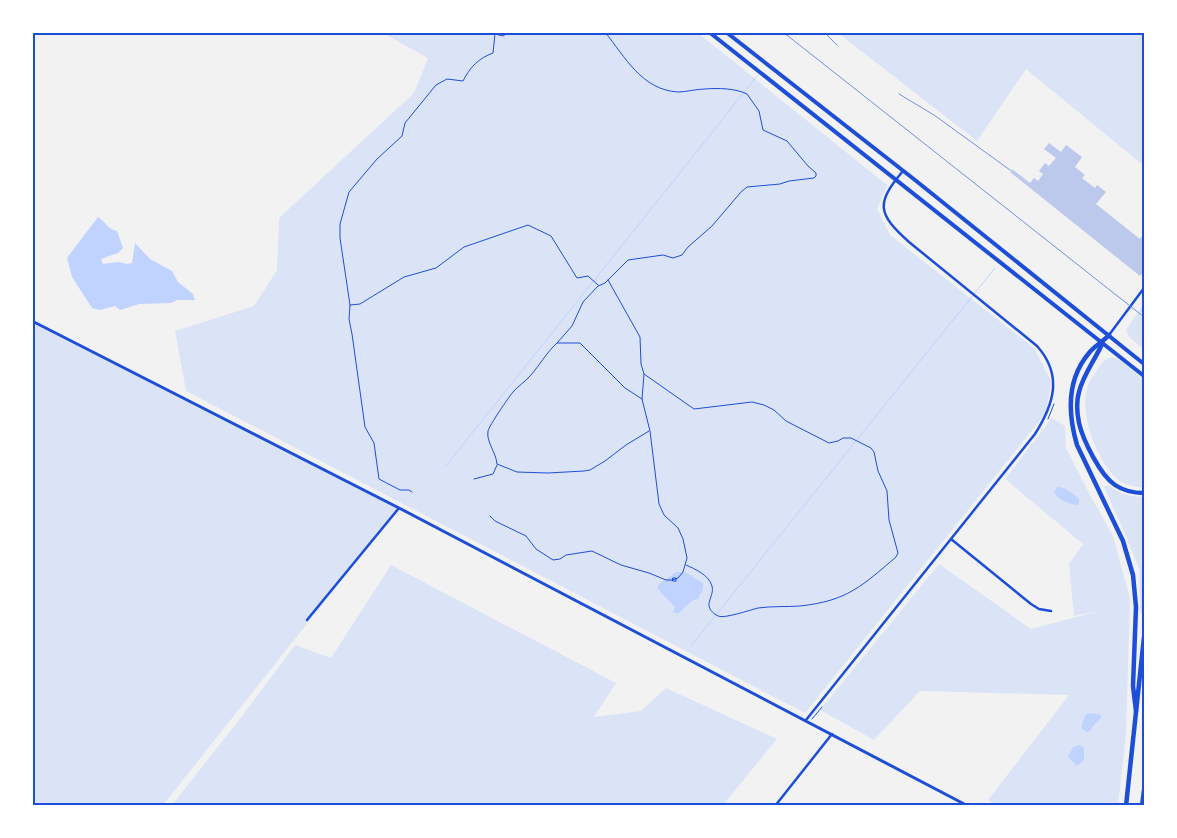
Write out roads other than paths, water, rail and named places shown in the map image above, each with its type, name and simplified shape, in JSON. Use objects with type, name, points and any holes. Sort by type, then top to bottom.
[{"type":"highway","points":[[1109,335],[1102,343],[1089,352],[1076,376],[1070,397],[1070,415],[1077,445],[1123,541],[1133,575],[1136,607],[1133,686],[1136,711]]},
{"type":"highway","points":[[1102,343],[1082,381],[1078,393],[1077,408],[1079,422],[1083,435],[1108,479],[1124,490],[1144,493]]},
{"type":"highway","points":[[1126,806],[1144,637]]},
{"type":"highway","points":[[1142,806],[1144,790]]},
{"type":"main road","points":[[710,32],[1144,376]]},
{"type":"main road","points":[[726,32],[1144,364]]},
{"type":"street","points":[[806,720],[1035,434],[1046,417],[1053,395],[1052,374],[1048,360],[1038,346],[890,225],[885,215],[884,204],[886,194],[903,171]]},
{"type":"street","points":[[1109,335],[1144,288]]},
{"type":"street","points":[[32,321],[399,508],[968,806]]},
{"type":"street","points":[[307,620],[399,508]]},
{"type":"street","points":[[951,539],[1031,604],[1039,609],[1050,611]]},
{"type":"street","points":[[774,806],[832,734]]},
{"type":"water","points":[[98,217],[111,229],[117,231],[123,248],[118,253],[101,259],[103,264],[132,263],[135,243],[150,259],[172,271],[178,282],[193,294],[195,300],[139,304],[120,310],[115,306],[100,310],[92,308],[72,277],[67,258]]},
{"type":"water","points":[[1057,487],[1072,493],[1079,499],[1079,504],[1076,505],[1060,499],[1054,492]]},
{"type":"water","points":[[676,572],[685,572],[703,583],[703,589],[698,599],[693,600],[678,614],[673,612],[675,607],[658,589],[658,585]]},
{"type":"water","points":[[1086,714],[1101,715],[1101,718],[1087,732],[1082,729],[1082,724]]},
{"type":"water","points":[[1079,745],[1084,747],[1084,760],[1077,766],[1068,757],[1073,747]]},
{"type":"waterway","points":[[446,466],[757,76]]},
{"type":"waterway","points":[[691,646],[995,268]]},
{"type":"railway","points":[[783,32],[1144,317]]},
{"type":"railway","points":[[824,32],[837,45]]},
{"type":"railway","points":[[899,94],[934,115],[1010,170]]}]
